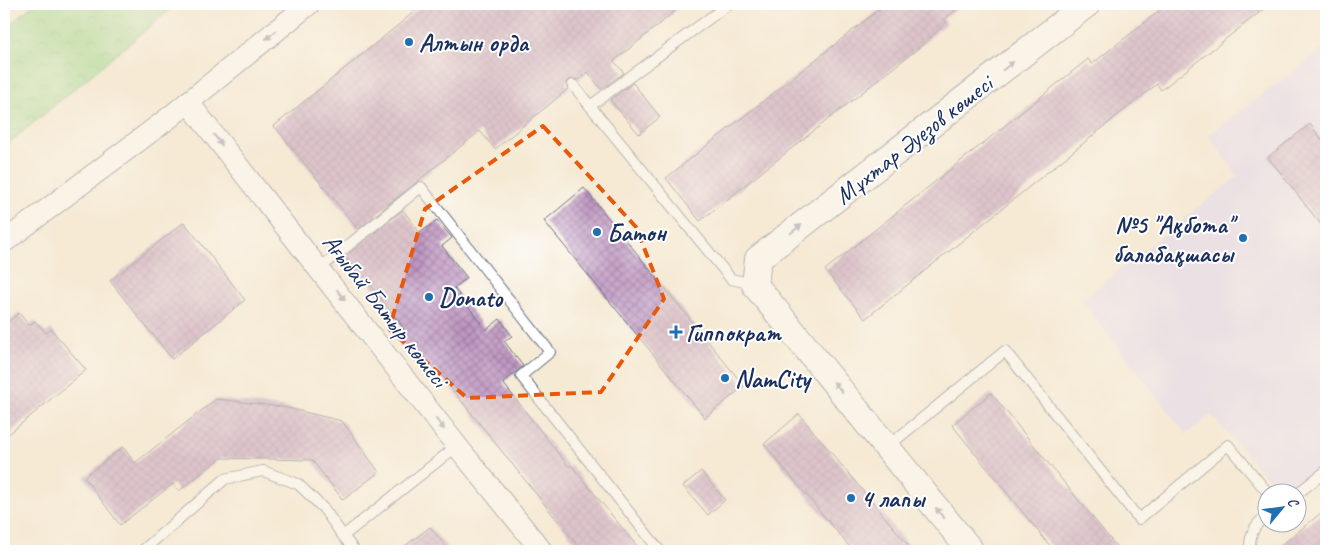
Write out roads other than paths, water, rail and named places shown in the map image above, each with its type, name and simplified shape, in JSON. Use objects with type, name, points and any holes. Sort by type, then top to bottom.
[{"type":"street","points":[[4,242],[188,102],[309,4]]},
{"type":"street","name":"Мұхтар Әуезов көшесі","points":[[755,285],[758,259],[1087,4]]},
{"type":"street","name":"Ағыбай Батыр көшесі","points":[[188,102],[320,268],[457,446],[542,551]]},
{"type":"street","points":[[755,285],[971,551]]},
{"type":"lane","points":[[590,106],[729,4]]},
{"type":"lane","points":[[573,85],[731,279],[755,285]]},
{"type":"lane","points":[[320,268],[421,187],[550,352],[521,376],[660,551]]},
{"type":"lane","points":[[886,447],[1004,350],[1139,519],[1228,445],[1259,482]]},
{"type":"lane","points":[[343,536],[457,446]]},
{"type":"lane","points":[[142,551],[225,478],[263,471],[298,484],[324,509],[355,551]]},
{"type":"lane","points":[[1308,485],[1326,471]]},
{"type":"lane","points":[[1250,551],[1249,541],[1258,522]]},
{"type":"place","name":"Алтын орда","points":[[409,42]]},
{"type":"place","name":"Батон","points":[[597,232]]},
{"type":"place","name":"№5 \"Ақбота\" балабақшасы","points":[[1243,238]]},
{"type":"place","name":"Donato","points":[[429,297]]},
{"type":"place","name":"Гиппократ","points":[[676,332]]},
{"type":"place","name":"NamCity","points":[[725,378]]},
{"type":"place","name":"4 лапы","points":[[851,498]]}]
